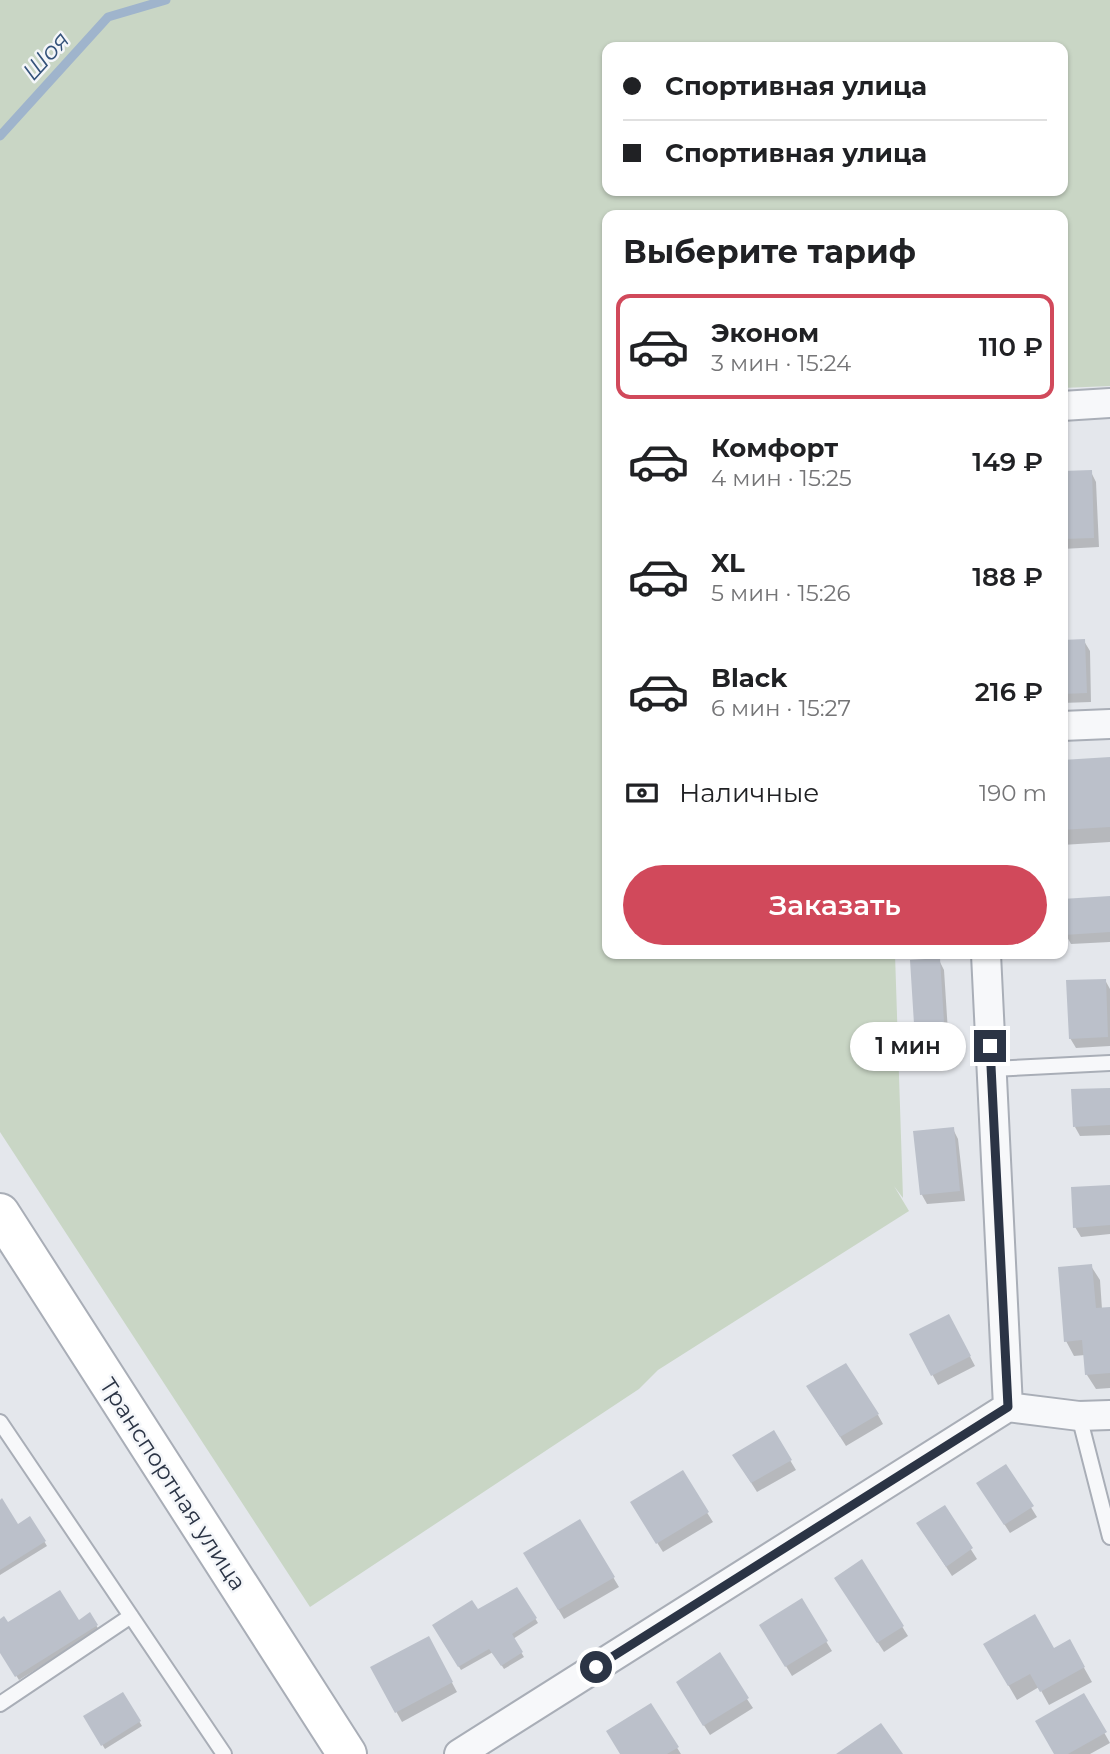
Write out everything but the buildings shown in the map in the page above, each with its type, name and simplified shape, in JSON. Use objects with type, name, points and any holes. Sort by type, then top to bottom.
[{"type":"street","points":[[1068,406],[1110,403]]},
{"type":"street","points":[[1068,726],[1110,724]]},
{"type":"street","points":[[986,959],[1008,1407]]},
{"type":"street","name":"Транспортная улица","points":[[0,1213],[347,1754]]},
{"type":"street","points":[[459,1754],[1008,1407],[1079,1416],[1110,1415]]},
{"type":"lane","points":[[992,1069],[1110,1063]]},
{"type":"lane","points":[[1079,1416],[1110,1537]]},
{"type":"lane","points":[[0,1422],[224,1754]]},
{"type":"lane","points":[[0,1704],[131,1616]]},
{"type":"green space","points":[[0,0],[1110,0],[1110,386],[1068,388],[1068,210],[602,210],[602,959],[895,959],[903,1198],[894,1186],[909,1211],[658,1370],[639,1389],[310,1607],[0,1132]]},
{"type":"waterway","name":"Шоя","points":[[0,136],[108,17],[166,0]]},
{"type":"route","points":[[596,1667],[1008,1407],[990,1046]]}]
